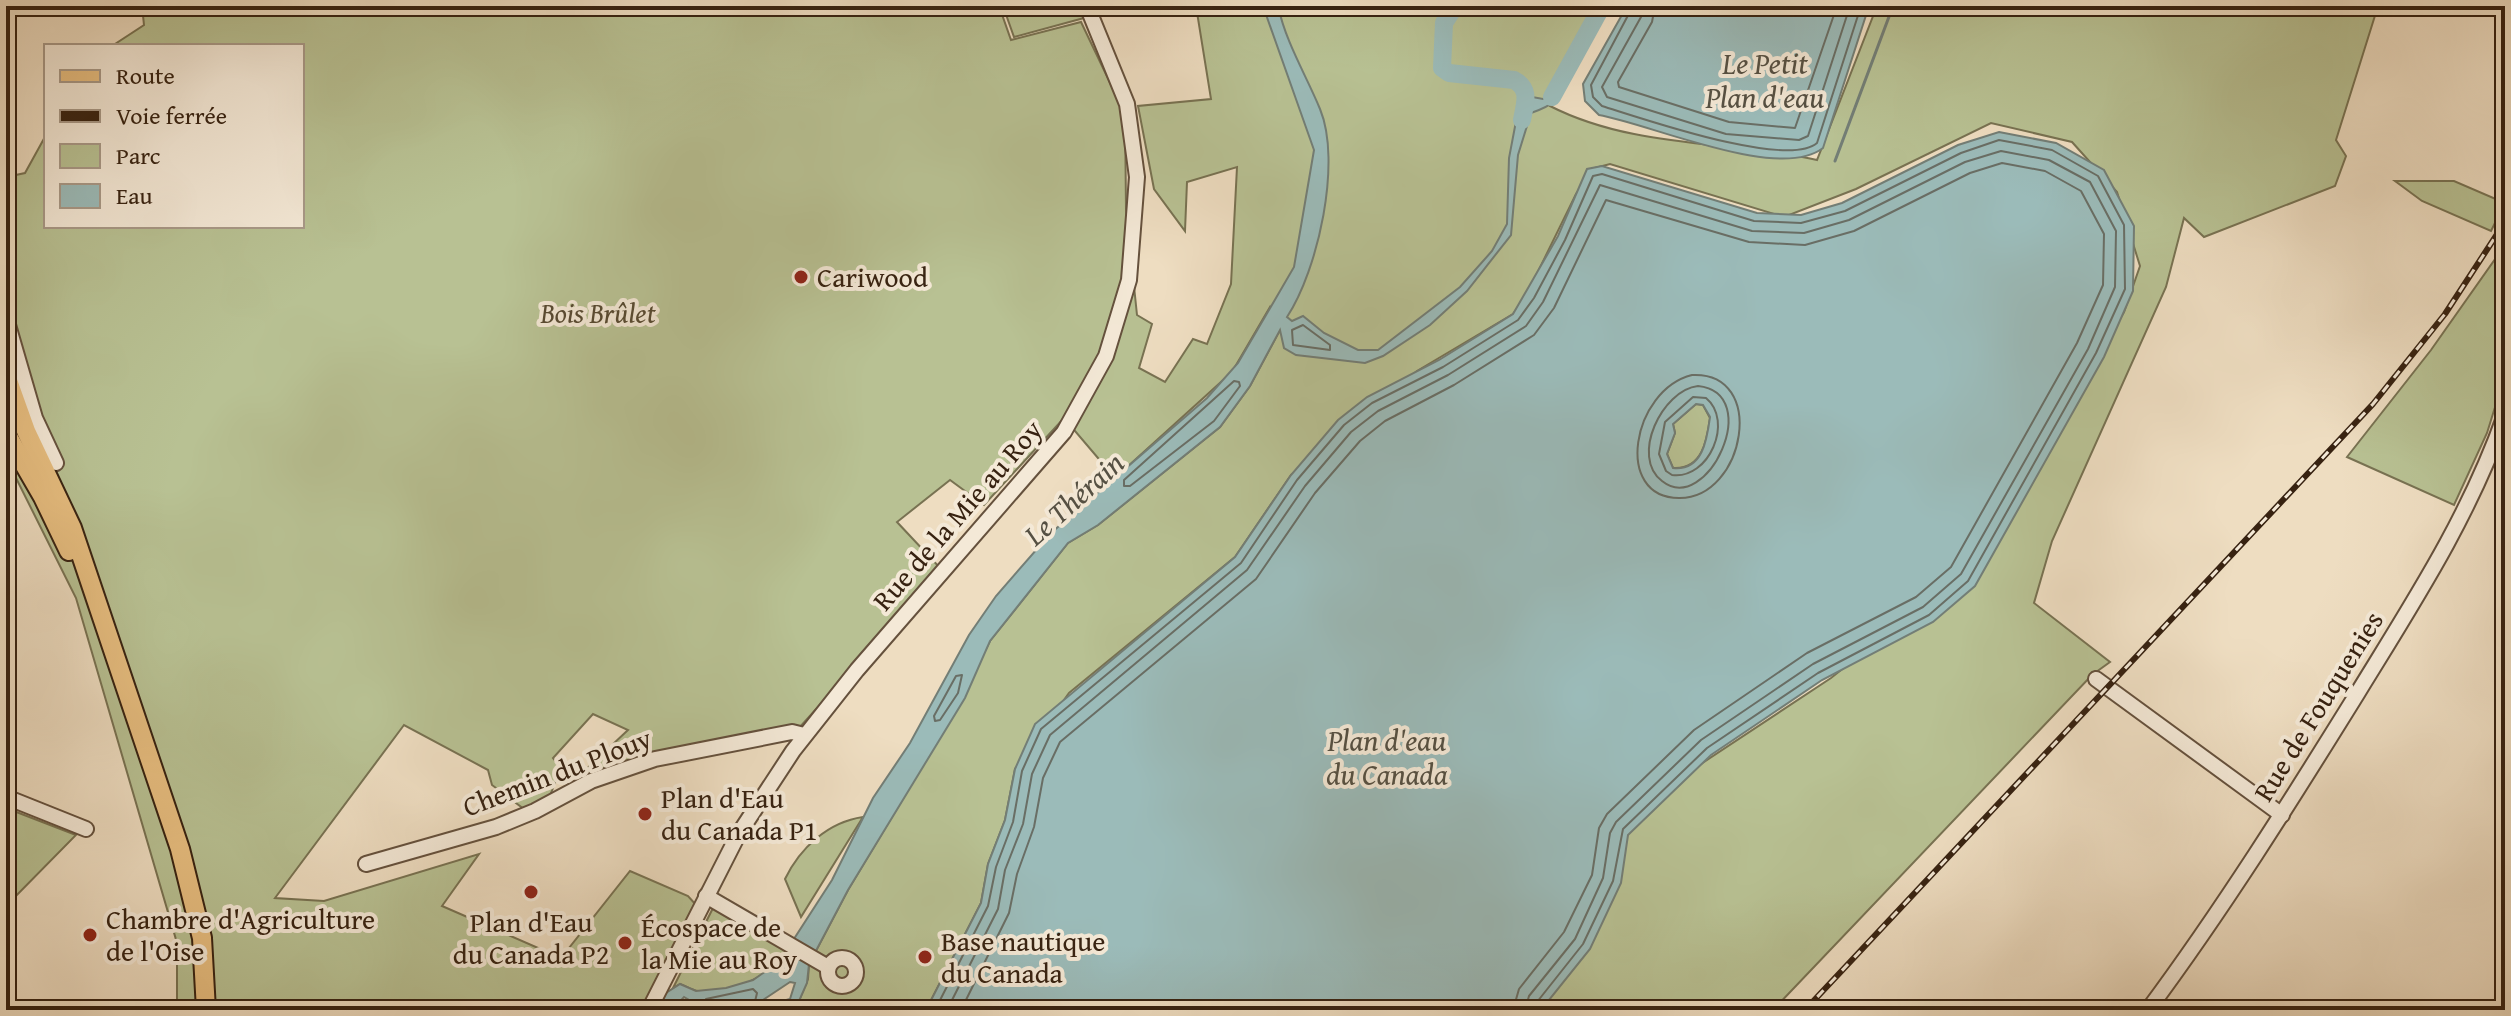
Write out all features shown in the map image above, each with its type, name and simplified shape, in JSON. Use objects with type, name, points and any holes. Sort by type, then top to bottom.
[{"type":"main road","points":[[6,375],[22,423],[63,505],[84,563],[191,887],[202,938],[206,1010]]},
{"type":"main road","points":[[6,415],[45,481],[84,563]]},
{"type":"main road","points":[[6,433],[43,497],[77,571],[159,814],[192,928],[197,1010]]},
{"type":"street","name":"Rue de la Mie au Roy","points":[[649,1010],[738,835],[804,735],[1064,432],[1087,396],[1109,349],[1129,280],[1136,214],[1136,165],[1127,104],[1087,6]]},
{"type":"street","points":[[6,318],[32,410],[56,463]]},
{"type":"street","name":"Rue de Fouquenies","points":[[2148,1010],[2282,815],[2458,525],[2483,477],[2505,415]]},
{"type":"street","points":[[2096,679],[2282,815]]},
{"type":"street","name":"Chemin du Plouy","points":[[366,864],[496,827],[535,811],[591,781],[644,762],[792,732],[804,735]]},
{"type":"street","points":[[770,738],[793,751]]},
{"type":"street","points":[[6,797],[86,829]]},
{"type":"street","points":[[706,896],[822,963]]},
{"type":"green space","name":"Bois Brûlet","points":[[142,6],[999,6],[1011,40],[1081,22],[1125,114],[1126,209],[1137,315],[1152,324],[1139,368],[1165,382],[1193,339],[1207,344],[1231,284],[1237,167],[1187,182],[1185,231],[1154,189],[1138,106],[1211,99],[1196,6],[1608,6],[1550,106],[1581,120],[1647,137],[1817,160],[1877,6],[2378,6],[2336,140],[2346,156],[2335,186],[2204,237],[2184,218],[2166,287],[2052,541],[2034,603],[2110,662],[2092,675],[1773,1010],[1541,1010],[1590,936],[1628,833],[1660,791],[1831,678],[1964,573],[1988,542],[2124,312],[2140,266],[2117,192],[2072,142],[1991,123],[1856,189],[1784,217],[1610,164],[1595,168],[1576,194],[1527,294],[1513,314],[1417,371],[1291,475],[1235,557],[1069,693],[1015,769],[1005,820],[988,864],[981,903],[926,1010],[795,1010],[808,979],[809,964],[848,890],[949,722],[990,641],[1068,543],[1098,525],[1220,427],[1250,386],[1280,330],[1270,307],[1232,372],[1115,478],[1064,418],[984,505],[950,480],[897,522],[942,570],[799,728],[579,776],[628,730],[593,714],[553,758],[561,768],[549,798],[524,809],[492,785],[488,770],[404,725],[275,898],[324,901],[479,854],[442,906],[561,958],[630,871],[688,896],[697,906],[642,1010],[177,1010],[177,943],[76,598],[6,458],[6,177],[25,173],[44,139],[44,228],[304,228],[304,44],[115,44],[144,25]]},
{"type":"green space","points":[[1003,6],[1081,6],[1084,18],[1014,37]]},
{"type":"green space","points":[[2395,181],[2454,181],[2505,203],[2491,231],[2422,201]]},
{"type":"green space","points":[[2505,245],[2505,375],[2487,433],[2454,505],[2347,457],[2431,350]]},
{"type":"green space","points":[[1696,404],[1703,405],[1710,418],[1705,444],[1691,464],[1673,468],[1667,454],[1675,433],[1673,424]]},
{"type":"green space","points":[[6,808],[76,835],[6,906]]},
{"type":"green space","points":[[863,817],[801,917],[785,879],[791,868],[816,838],[838,824]]},
{"type":"green space","points":[[713,908],[787,950],[760,976],[736,987],[711,991],[680,984],[673,988]]},
{"type":"water","points":[[1263,6],[1278,6],[1326,131],[1327,186],[1317,245],[1298,297],[1287,317],[1292,321],[1303,316],[1324,333],[1358,350],[1378,350],[1460,287],[1492,251],[1507,224],[1509,158],[1521,95],[1543,99],[1550,94],[1560,76],[1566,79],[1553,102],[1531,113],[1518,155],[1511,235],[1467,291],[1430,325],[1383,356],[1365,363],[1296,355],[1284,348],[1280,330],[1250,386],[1220,427],[1098,525],[1068,543],[990,641],[965,698],[848,890],[809,964],[807,983],[795,1010],[721,1009],[684,997],[672,1010],[654,1010],[666,993],[680,984],[696,991],[726,988],[753,980],[779,962],[832,880],[873,798],[910,743],[969,635],[996,596],[1051,533],[1207,398],[1238,363],[1294,267],[1314,150]],"holes":[[[790,982],[795,983],[790,999],[760,1007],[760,1002]]]},
{"type":"water","name":"Le Petit Plan d'eau","points":[[1627,6],[1869,6],[1823,148],[1803,157],[1746,155],[1599,115],[1585,101],[1583,84]]},
{"type":"water","name":"Plan d'eau du Canada","points":[[1999,132],[2056,143],[2104,170],[2134,226],[2133,291],[2104,357],[1975,586],[1933,622],[1822,680],[1711,755],[1628,835],[1621,883],[1590,949],[1541,1010],[926,1010],[981,903],[988,864],[1005,820],[1015,769],[1035,724],[1235,557],[1291,475],[1338,420],[1367,397],[1439,360],[1513,314],[1558,236],[1587,169],[1602,166],[1757,213],[1801,215],[1842,203],[1958,145]],"holes":[[[1696,404],[1703,405],[1710,417],[1702,452],[1691,464],[1673,468],[1667,454],[1675,433],[1673,424]]]},
{"type":"waterway","points":[[1455,6],[1444,23],[1442,68],[1449,73],[1514,80],[1525,92],[1522,120]]},
{"type":"waterway","points":[[1552,97],[1602,6]]},
{"type":"waterway","points":[[1835,161],[1893,6]]},
{"type":"railway","points":[[1805,1010],[2373,404],[2445,314],[2505,222]]},
{"type":"place","name":"Cariwood","points":[[801,277]]},
{"type":"place","name":"Plan d'Eau du Canada P1","points":[[645,814]]},
{"type":"place","name":"Plan d'Eau du Canada P2","points":[[531,892]]},
{"type":"place","name":"Chambre d'Agriculture de l'Oise","points":[[90,935]]},
{"type":"place","name":"Écospace de la Mie au Roy","points":[[625,943]]},
{"type":"place","name":"Base nautique du Canada","points":[[925,957]]},
{"type":"water label","name":"Le Thérain","points":[[1074,499]]}]
